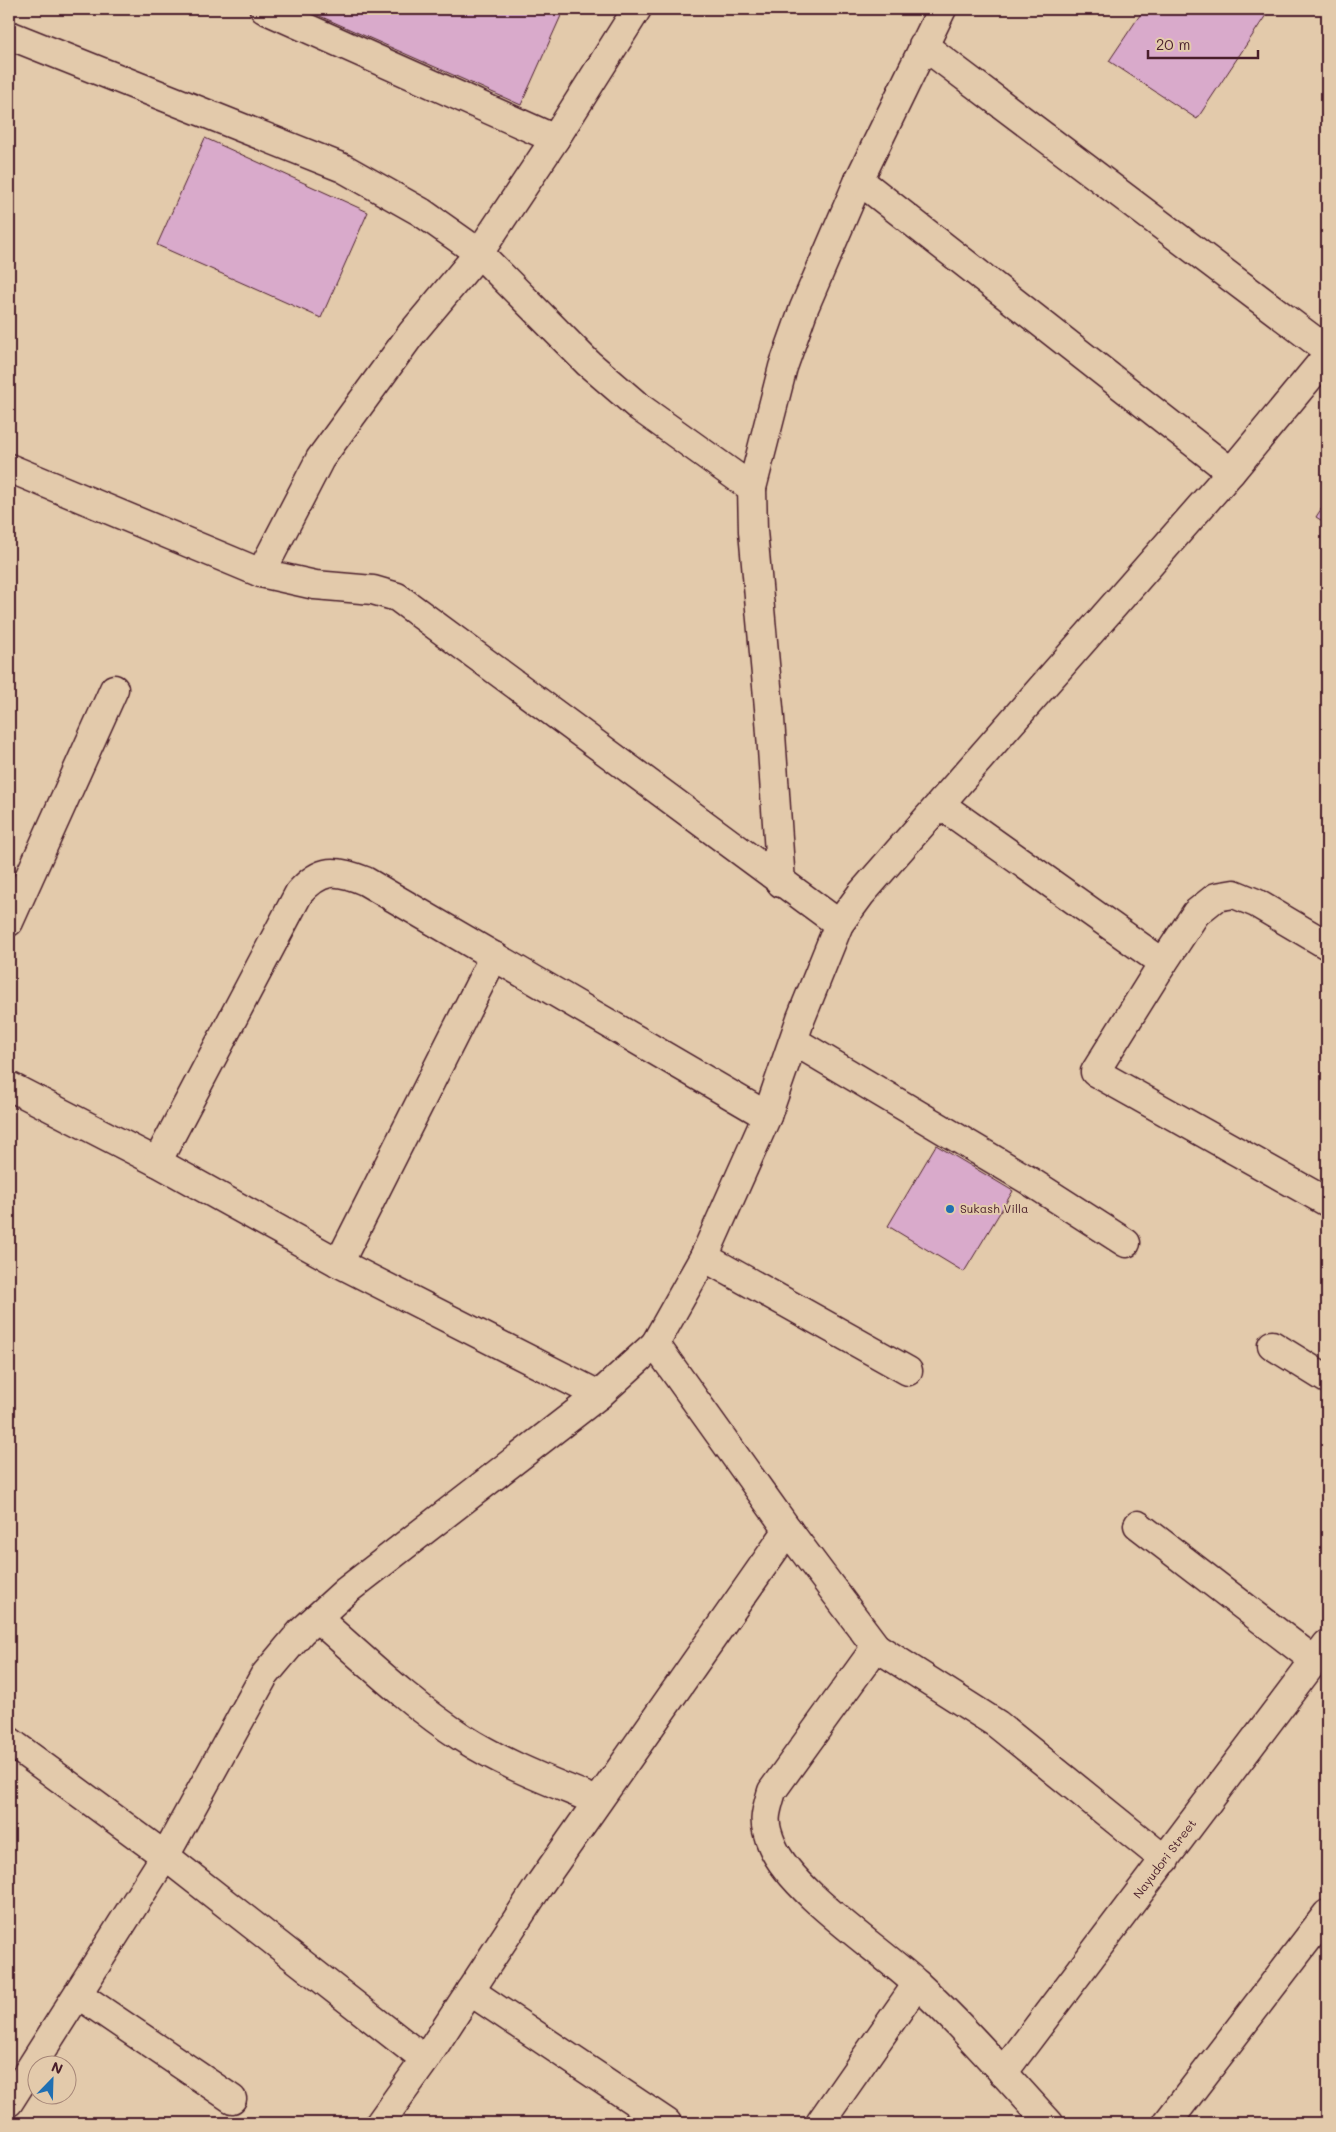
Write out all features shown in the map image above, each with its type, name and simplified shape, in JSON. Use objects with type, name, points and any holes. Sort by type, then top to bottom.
[{"type":"street","points":[[264,9],[555,139]]},
{"type":"street","points":[[261,573],[320,459],[412,333],[479,253],[555,139],[637,9]]},
{"type":"street","points":[[782,883],[752,531],[752,488],[783,366],[804,308],[859,180],[942,9]]},
{"type":"street","points":[[9,35],[343,168],[421,212],[479,253],[588,362],[639,408],[752,488]]},
{"type":"street","points":[[923,45],[1327,350]]},
{"type":"street","points":[[859,180],[1231,472]]},
{"type":"street","points":[[9,2102],[165,1856],[264,1676],[300,1632],[346,1591],[599,1395],[655,1344],[704,1257],[767,1116],[839,924],[861,894],[1231,472],[1327,356]]},
{"type":"street","points":[[9,468],[261,573],[315,585],[373,590],[397,597],[839,924]]},
{"type":"street","points":[[9,922],[114,689]]},
{"type":"street","points":[[941,805],[1163,963]]},
{"type":"street","points":[[157,1162],[299,893],[311,880],[327,872],[345,872],[366,881],[767,1116]]},
{"type":"street","points":[[1327,945],[1256,903],[1234,894],[1216,897],[1196,913],[1095,1072],[1327,1202]]},
{"type":"street","points":[[339,1263],[494,956]]},
{"type":"street","points":[[794,1041],[1028,1180],[1126,1243]]},
{"type":"street","points":[[9,1086],[157,1162],[339,1263],[599,1395]]},
{"type":"street","points":[[704,1257],[908,1371]]},
{"type":"street","points":[[655,1344],[788,1530],[876,1647],[997,1724],[1165,1860]]},
{"type":"street","points":[[1272,1345],[1327,1379]]},
{"type":"street","points":[[1138,1525],[1321,1653]]},
{"type":"street","points":[[380,2123],[425,2060],[597,1801],[788,1530]]},
{"type":"street","points":[[316,1618],[430,1716],[464,1739],[512,1766],[597,1801]]},
{"type":"street","points":[[876,1647],[772,1791],[764,1817],[772,1846],[791,1874],[809,1893],[917,1984],[1050,2123]]},
{"type":"street","name":"Nayudori Street","points":[[1003,2074],[1321,1653]]},
{"type":"street","points":[[9,1741],[165,1856],[425,2060]]},
{"type":"street","points":[[1167,2123],[1327,1914]]},
{"type":"street","points":[[820,2123],[917,1984]]},
{"type":"street","points":[[470,1992],[667,2123]]},
{"type":"street","points":[[78,1995],[232,2099]]},
{"type":"building","points":[[304,9],[564,9],[521,105]]},
{"type":"building","points":[[1144,9],[1270,9],[1197,119],[1109,61]]},
{"type":"building","points":[[205,138],[368,212],[321,318],[157,245]]},
{"type":"building","points":[[1327,500],[1327,524],[1316,517]]},
{"type":"building","name":"Sukash Villa","points":[[936,1145],[1013,1191],[964,1272],[888,1226]]},
{"type":"place","name":"Sukash Villa","points":[[950,1209]]}]
